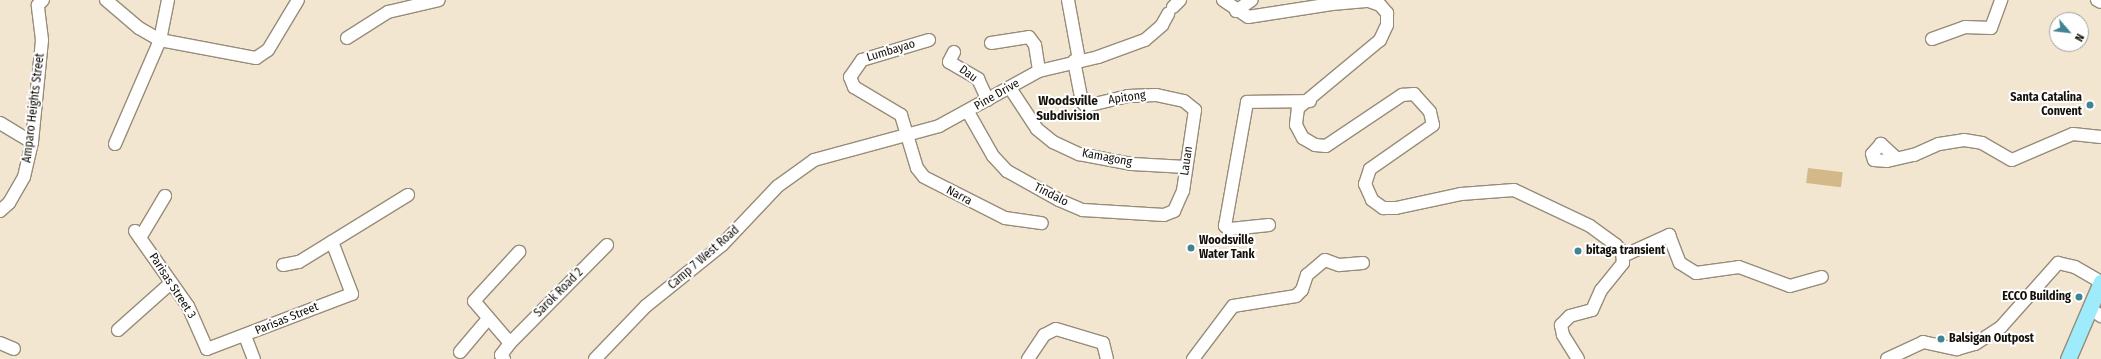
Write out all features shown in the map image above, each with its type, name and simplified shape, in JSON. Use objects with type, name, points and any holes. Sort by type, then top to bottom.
[{"type":"main road","points":[[2068,359],[2096,313],[2101,282]]},
{"type":"street","points":[[106,0],[139,28],[160,40],[237,57],[264,55],[298,0]]},
{"type":"street","points":[[115,144],[160,40],[168,0]]},
{"type":"street","points":[[346,38],[388,12],[439,0]]},
{"type":"street","points":[[1068,0],[1076,61]]},
{"type":"street","points":[[1223,0],[1236,12],[1252,16],[1370,1],[1387,13],[1387,25],[1380,40],[1310,101],[1298,108],[1296,125],[1303,138],[1314,145],[1326,146],[1406,94],[1417,96],[1430,112],[1434,122],[1429,129],[1370,169],[1365,184],[1372,200],[1383,208],[1411,206],[1461,194],[1514,190],[1593,229],[1616,245],[1623,256]]},
{"type":"street","points":[[1236,12],[1252,0]]},
{"type":"street","points":[[1932,39],[1965,27],[1991,28],[2001,0]]},
{"type":"street","points":[[2097,0],[2101,2]]},
{"type":"street","name":"Amparo Heights Street","points":[[0,211],[24,177],[32,142],[42,40],[38,2]]},
{"type":"street","name":"Pine Drive","points":[[814,160],[908,132],[939,126],[968,112],[1039,71],[1145,40],[1162,25],[1173,7]]},
{"type":"street","points":[[991,43],[1029,37],[1035,45],[1039,71]]},
{"type":"street","name":"Lumbayao","points":[[908,132],[901,116],[854,87],[850,77],[862,60],[929,40]]},
{"type":"street","name":"Dau","points":[[954,52],[949,62],[978,79],[988,100]]},
{"type":"street","name":"Apitong","points":[[1076,61],[1082,102],[1086,106],[1141,94],[1173,97],[1191,105]]},
{"type":"street","name":"Kamagong","points":[[1010,88],[1037,129],[1053,142],[1079,154],[1132,164],[1186,167]]},
{"type":"street","points":[[1269,225],[1230,229],[1225,226],[1247,102],[1310,101]]},
{"type":"street","name":"Lauan","points":[[1168,214],[1180,200],[1195,110],[1191,105]]},
{"type":"street","name":"Tindalo","points":[[968,112],[993,156],[1007,171],[1059,200],[1083,210],[1168,214]]},
{"type":"street","points":[[0,123],[32,142]]},
{"type":"street","name":"Narra","points":[[908,132],[917,168],[924,177],[1006,218],[1042,223]]},
{"type":"street","points":[[1896,158],[1939,144],[1964,140],[1982,143],[2012,160],[2073,134],[2101,137]]},
{"type":"street","name":"Camp 7 West Road","points":[[595,359],[646,306],[722,245],[778,186],[814,160]]},
{"type":"street","points":[[283,265],[299,262],[408,195]]},
{"type":"street","name":"Parisas Street 3","points":[[164,196],[138,234],[191,312],[204,348],[245,336]]},
{"type":"street","points":[[1578,359],[1563,335],[1563,320],[1590,313],[1601,290],[1619,269],[1623,256],[1669,235],[1680,263],[1696,273],[1740,267],[1790,286],[1822,277]]},
{"type":"street","name":"Parisas Street","points":[[254,359],[245,336],[352,294],[332,242]]},
{"type":"street","name":"Sarok Road 2","points":[[510,343],[607,244]]},
{"type":"street","points":[[504,359],[502,355],[510,343],[474,301],[519,252]]},
{"type":"street","points":[[1193,359],[1233,306],[1296,296],[1302,290],[1307,275],[1325,260],[1339,265],[1363,263]]},
{"type":"street","points":[[1887,359],[1923,342],[1957,350],[1976,344],[2001,327],[2058,263],[2075,267],[2101,282]]},
{"type":"street","points":[[118,330],[171,283]]},
{"type":"street","points":[[460,352],[488,319]]},
{"type":"street","points":[[1028,359],[1044,335],[1056,329],[1103,343],[1107,359]]},
{"type":"street","points":[[0,343],[14,349]]},
{"type":"shaded area","points":[[1808,168],[1843,172],[1841,187],[1806,183]]},
{"type":"place","name":"Santa Catalina Convent","points":[[2090,105]]},
{"type":"place","name":"Woodsville Water Tank","points":[[1191,248]]},
{"type":"place","name":"bitaga transient","points":[[1578,251]]},
{"type":"place","name":"ECCO Building","points":[[2079,297]]},
{"type":"place","name":"Balsigan Outpost","points":[[1941,339]]},
{"type":"district","name":"Woodsville Subdivision","points":[[1068,110]]}]
